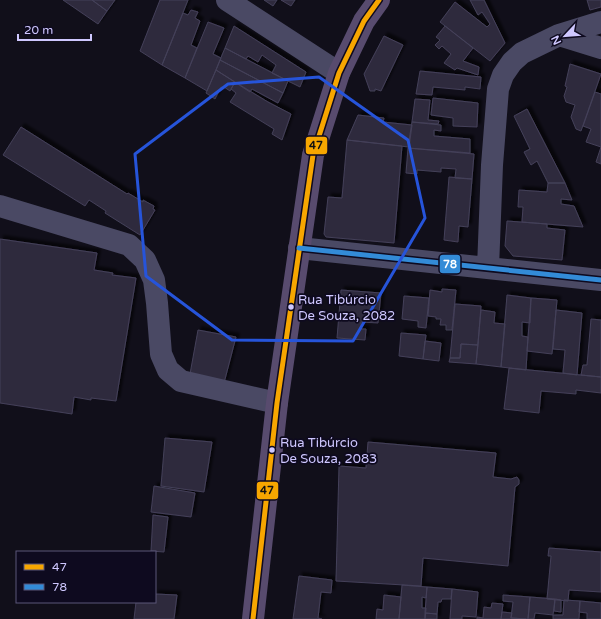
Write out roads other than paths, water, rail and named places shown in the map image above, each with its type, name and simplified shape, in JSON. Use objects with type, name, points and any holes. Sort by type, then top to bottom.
[{"type":"main road","points":[[252,619],[277,403],[313,155],[339,72],[364,21],[379,0]]},
{"type":"street","points":[[227,0],[339,72]]},
{"type":"street","points":[[488,268],[492,165],[498,89],[503,75],[512,62],[522,52],[559,34],[601,22]]},
{"type":"street","points":[[559,34],[601,48]]},
{"type":"street","points":[[0,206],[129,245],[145,260],[154,280],[158,304],[161,354],[168,370],[181,381],[277,403]]},
{"type":"street","points":[[299,248],[601,280]]},
{"type":"place","name":"Rua Tibúrcio De Souza, 2082","points":[[291,307]]},
{"type":"place","name":"Rua Tibúrcio De Souza, 2083","points":[[272,450]]}]
